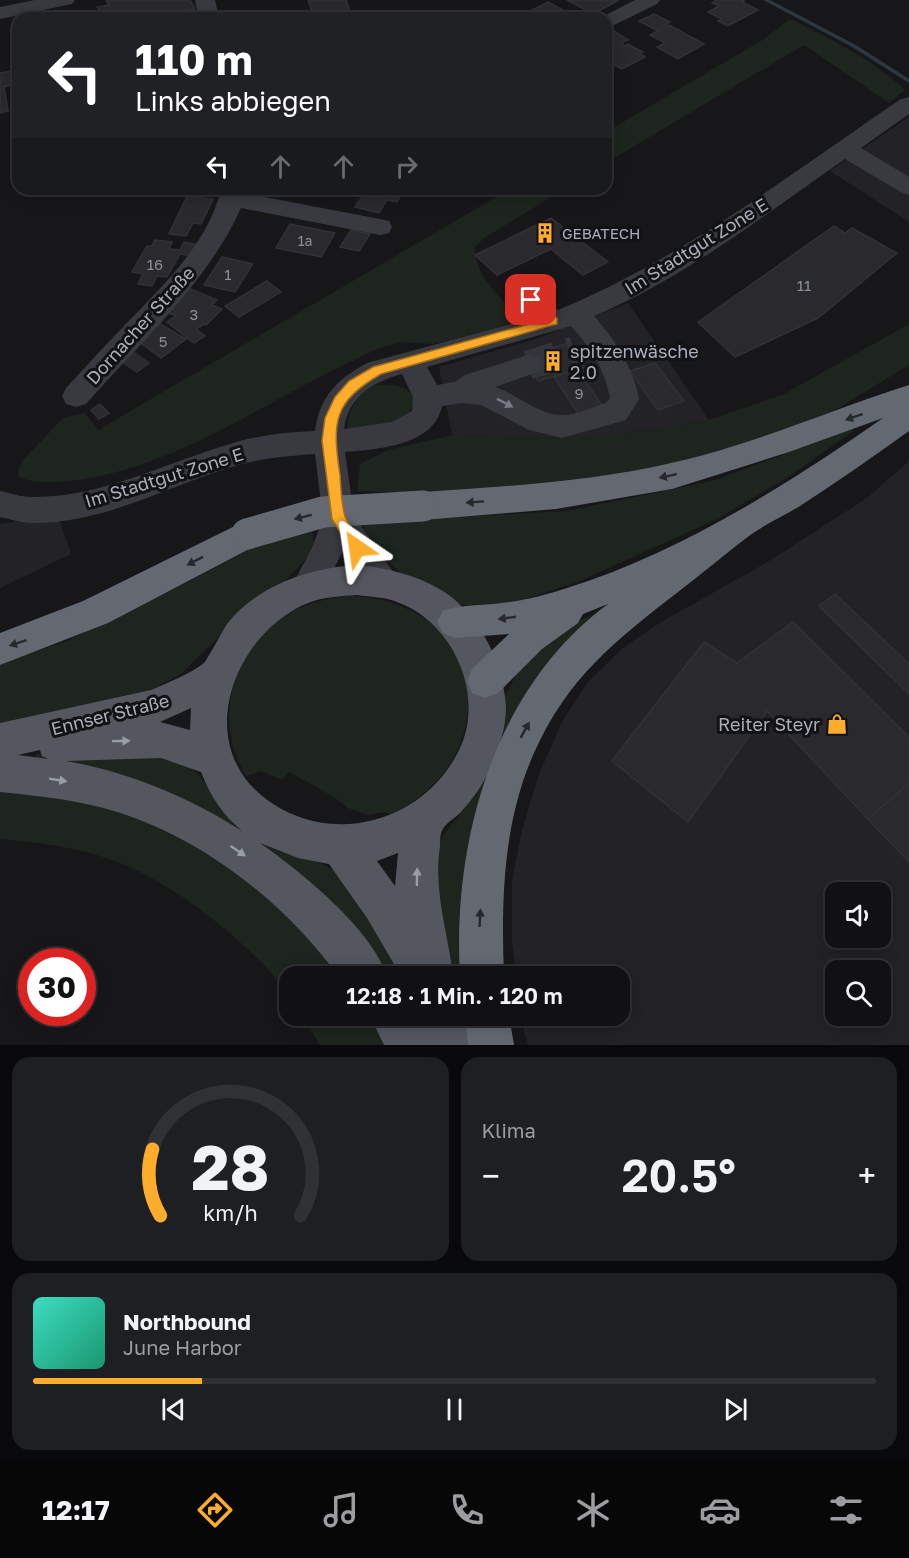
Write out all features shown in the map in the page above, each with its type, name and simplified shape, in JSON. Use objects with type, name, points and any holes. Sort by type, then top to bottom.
[{"type":"highway","points":[[0,649],[25,642],[85,617],[247,534],[323,512],[556,495],[672,476],[778,443],[909,396]]},
{"type":"highway","points":[[455,622],[519,616],[584,599],[692,552],[734,530],[855,454],[909,415]]},
{"type":"highway","points":[[481,966],[479,933],[481,889],[489,832],[501,787],[515,750],[540,702],[569,664],[600,632],[734,530]]},
{"type":"highway","points":[[485,681],[529,638],[584,599]]},
{"type":"highway","points":[[488,1026],[491,1045]]},
{"type":"main road","points":[[357,580],[382,583],[410,590],[434,604],[455,622],[474,649],[485,681],[486,718],[477,756],[455,790],[424,819],[398,833],[369,842],[340,846],[298,839],[261,821],[232,794],[214,759],[208,731],[209,703],[216,675],[231,647],[251,622],[277,603],[306,589],[331,582],[357,580]]},
{"type":"main road","name":"Ennser Straße","points":[[0,742],[152,707],[216,675]]},
{"type":"main road","name":"Ennser Straße","points":[[0,742],[161,740],[214,759]]},
{"type":"main road","points":[[0,773],[82,784],[133,797],[184,819],[239,851],[286,890],[332,933],[357,966]]},
{"type":"main road","points":[[424,819],[417,860],[416,888],[429,966]]},
{"type":"main road","points":[[340,846],[382,903],[419,966]]},
{"type":"main road","points":[[398,1026],[410,1045]]},
{"type":"main road","points":[[446,1026],[453,1045]]},
{"type":"street","points":[[0,13],[65,0]]},
{"type":"street","points":[[612,20],[650,0]]},
{"type":"street","name":"Im Stadtgut Zone E","points":[[382,583],[339,519],[328,441],[331,418],[339,400],[354,384],[377,370],[564,317],[656,275],[909,104]]},
{"type":"street","points":[[844,148],[909,187]]},
{"type":"street","name":"Dornacher Straße","points":[[76,396],[183,279],[219,226],[232,195]]},
{"type":"street","points":[[236,195],[380,227]]},
{"type":"street","points":[[428,398],[462,392],[481,394],[498,399],[552,426],[578,424],[608,415],[622,407],[625,399],[618,374],[587,347],[590,329],[531,300]]},
{"type":"street","points":[[328,441],[403,432],[422,419],[427,412],[428,398],[409,362]]},
{"type":"street","points":[[462,392],[475,383],[528,365]]},
{"type":"street","name":"Im Stadtgut Zone E","points":[[0,504],[48,510],[146,485],[235,453],[287,443],[328,441]]},
{"type":"street","name":"Im Stadtgut Zone E","points":[[306,589],[325,555],[339,519]]},
{"type":"shaded area","points":[[790,19],[865,59],[905,90],[889,103],[804,45],[612,159],[612,128],[764,39]]},
{"type":"shaded area","points":[[909,117],[909,222],[830,171]]},
{"type":"shaded area","points":[[500,195],[554,195],[483,239],[475,247],[476,256],[482,274],[511,310],[544,308],[567,302],[522,320],[452,340],[432,344],[403,342],[383,347],[345,364],[196,442],[119,471],[78,480],[56,482],[33,481],[19,477],[18,470],[24,459],[64,417],[85,413],[98,430]]},
{"type":"shaded area","points":[[628,303],[709,420],[667,428],[579,438],[452,435],[439,367],[533,340]]},
{"type":"shaded area","points":[[909,324],[909,365],[827,415],[716,455],[599,479],[421,493],[357,491],[360,464],[388,450],[452,435],[579,438],[667,428],[709,420],[784,394]]},
{"type":"shaded area","points":[[376,385],[393,385],[408,390],[415,399],[411,409],[397,422],[388,425],[347,428],[349,414],[355,402],[364,392]]},
{"type":"shaded area","points":[[849,426],[854,431],[785,479],[717,519],[578,582],[503,606],[461,605],[407,578],[376,552],[362,525],[385,521],[566,511],[715,480],[795,450]]},
{"type":"shaded area","points":[[909,461],[909,1045],[528,1045],[523,1026],[630,1026],[630,966],[515,966],[512,942],[512,881],[522,830],[539,774],[562,722],[588,682],[623,648],[661,622],[766,563],[867,498]]},
{"type":"shaded area","points":[[58,516],[71,554],[0,588],[0,524]]},
{"type":"shaded area","points":[[312,529],[314,550],[286,580],[250,607],[181,674],[133,699],[68,714],[0,723],[0,662],[65,642],[190,581],[280,533]]},
{"type":"shaded area","points":[[346,596],[393,603],[430,622],[454,650],[467,684],[467,720],[454,756],[429,789],[390,815],[385,812],[368,815],[348,808],[334,797],[289,772],[282,780],[261,771],[246,776],[235,753],[230,728],[230,704],[235,680],[246,657],[260,637],[279,620],[302,607]]},
{"type":"shaded area","points":[[633,596],[557,661],[463,932],[468,966],[451,966],[438,932],[429,884],[441,838],[477,792],[495,749],[502,703],[521,664],[550,634]]},
{"type":"shaded area","points":[[128,750],[170,755],[183,761],[205,783],[238,823],[261,843],[322,864],[343,877],[375,916],[400,966],[373,966],[334,914],[34,766],[36,754]]},
{"type":"shaded area","points":[[0,788],[78,796],[179,831],[265,893],[335,966],[279,966],[279,983],[249,950],[213,919],[174,891],[132,868],[70,848],[0,839]]},
{"type":"shaded area","points":[[308,1026],[375,1026],[387,1045],[320,1045]]},
{"type":"building","points":[[106,0],[190,0],[195,9],[172,12],[100,12],[97,7],[109,5]]},
{"type":"building","points":[[308,0],[346,0],[350,12],[330,12],[312,12]]},
{"type":"building","points":[[567,0],[619,0],[597,12],[589,12]]},
{"type":"building","points":[[717,0],[742,0],[758,10],[728,26],[718,21],[722,19],[708,12],[719,6],[712,3]]},
{"type":"building","points":[[548,2],[566,12],[528,12]]},
{"type":"building","points":[[654,14],[670,22],[656,30],[639,21]]},
{"type":"building","points":[[669,25],[704,44],[678,59],[657,47],[665,43],[650,35]]},
{"type":"building","points":[[612,30],[628,40],[621,43],[643,52],[640,54],[645,57],[622,69],[612,64]]},
{"type":"building","points":[[12,71],[12,85],[4,87],[8,111],[0,113],[0,73]]},
{"type":"building","points":[[363,195],[401,195],[397,202],[387,200],[379,213],[355,207]]},
{"type":"building","points":[[187,196],[213,199],[201,224],[193,223],[186,236],[169,234]]},
{"type":"building","name":"GEBATECH","points":[[551,218],[608,262],[583,275],[551,249],[497,275],[475,255]]},
{"type":"building","points":[[290,224],[335,233],[321,257],[276,248]]},
{"type":"building","points":[[834,226],[845,233],[852,228],[897,253],[818,318],[735,357],[698,322]]},
{"type":"building","points":[[351,230],[370,234],[359,251],[340,247]]},
{"type":"building","points":[[155,240],[172,242],[169,249],[180,250],[184,242],[200,245],[195,256],[180,254],[167,277],[157,276],[152,286],[138,284],[143,274],[132,272],[147,246],[152,246]]},
{"type":"building","points":[[222,257],[253,264],[235,292],[204,285]]},
{"type":"building","points":[[267,281],[281,292],[239,317],[225,306]]},
{"type":"building","points":[[188,288],[217,300],[212,305],[222,309],[206,325],[196,329],[205,336],[194,343],[167,322],[176,316],[165,311]]},
{"type":"building","points":[[160,324],[186,339],[161,358],[139,342]]},
{"type":"building","name":"spitzenwäsche 2.0","points":[[569,343],[585,367],[538,381],[523,357]]},
{"type":"building","points":[[133,352],[149,363],[137,372],[121,361]]},
{"type":"building","points":[[655,363],[684,401],[658,410],[630,371]]},
{"type":"building","points":[[577,369],[605,410],[581,418],[554,377]]},
{"type":"building","points":[[100,404],[109,413],[99,419],[91,410]]},
{"type":"building","points":[[835,594],[909,664],[909,694],[819,606]]},
{"type":"building","name":"Reiter Steyr","points":[[793,622],[909,737],[909,783],[868,819],[767,711],[688,822],[612,761],[704,642],[737,663]]},
{"type":"building","points":[[909,783],[909,862],[868,819]]},
{"type":"waterway","points":[[766,0],[854,46],[909,81]]},
{"type":"tunnel","points":[[528,365],[574,351]]},
{"type":"place","name":"GEBATECH","points":[[545,233]]},
{"type":"place","name":"spitzenwäsche 2.0","points":[[553,361]]},
{"type":"place","name":"Reiter Steyr","points":[[837,724]]},
{"type":"route","points":[[357,548],[339,519],[328,441],[331,418],[339,400],[354,384],[377,370],[553,321],[531,300]]}]
